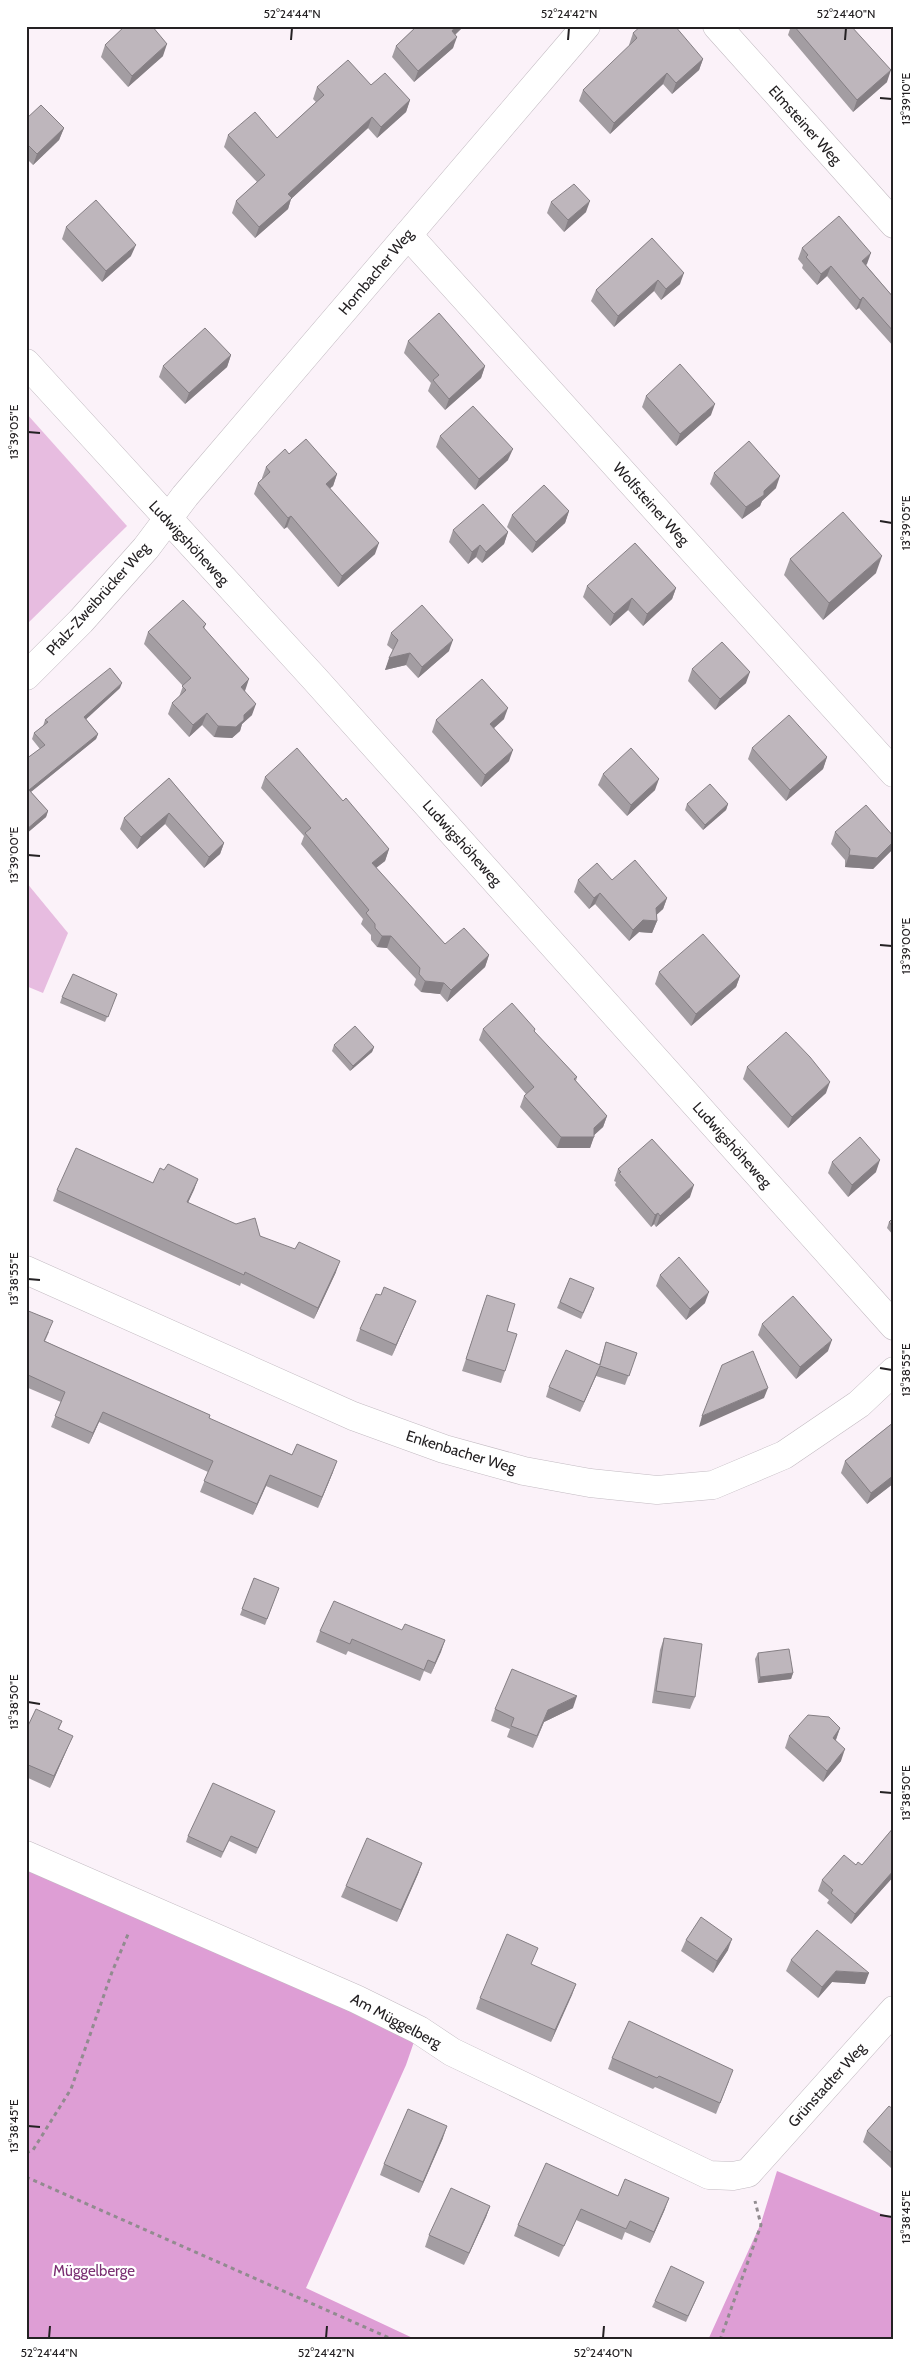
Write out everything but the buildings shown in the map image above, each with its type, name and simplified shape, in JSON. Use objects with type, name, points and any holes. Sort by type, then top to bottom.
[{"type":"street","name":"Hornbacher Weg","points":[[167,519],[586,26]]},
{"type":"street","name":"Elmsteiner Weg","points":[[717,26],[894,224]]},
{"type":"street","name":"Wolfsteiner Weg","points":[[408,235],[894,773]]},
{"type":"street","name":"Ludwigshöheweg","points":[[26,363],[320,685],[894,1326]]},
{"type":"street","name":"Pfalz-Zweibrücker Weg","points":[[26,676],[81,621],[146,548],[167,519]]},
{"type":"street","name":"Enkenbacher Weg","points":[[26,1270],[353,1416],[444,1449],[524,1471],[590,1483],[657,1490],[713,1485],[784,1456],[858,1404],[894,1371]]},
{"type":"street","name":"Am Müggelberg","points":[[26,1855],[356,1999],[419,2030],[452,2052],[709,2175],[734,2176],[754,2166]]},
{"type":"street","name":"Grünstadter Weg","points":[[754,2166],[894,2010]]},
{"type":"path","points":[[26,2153],[33,2150],[71,2089],[112,1972],[142,1904]]},
{"type":"path","points":[[720,2340],[761,2225],[754,2166]]},
{"type":"path","points":[[26,2178],[394,2340]]},
{"type":"shaded area","points":[[26,413],[127,526],[26,625]]},
{"type":"shaded area","points":[[26,882],[68,933],[43,993],[26,986]]},
{"type":"green space","name":"Müggelberge","points":[[26,1865],[416,2036],[406,2065],[306,2288],[417,2340],[26,2340]]},
{"type":"green space","points":[[777,2171],[894,2219],[894,2340],[708,2340],[761,2223]]}]
